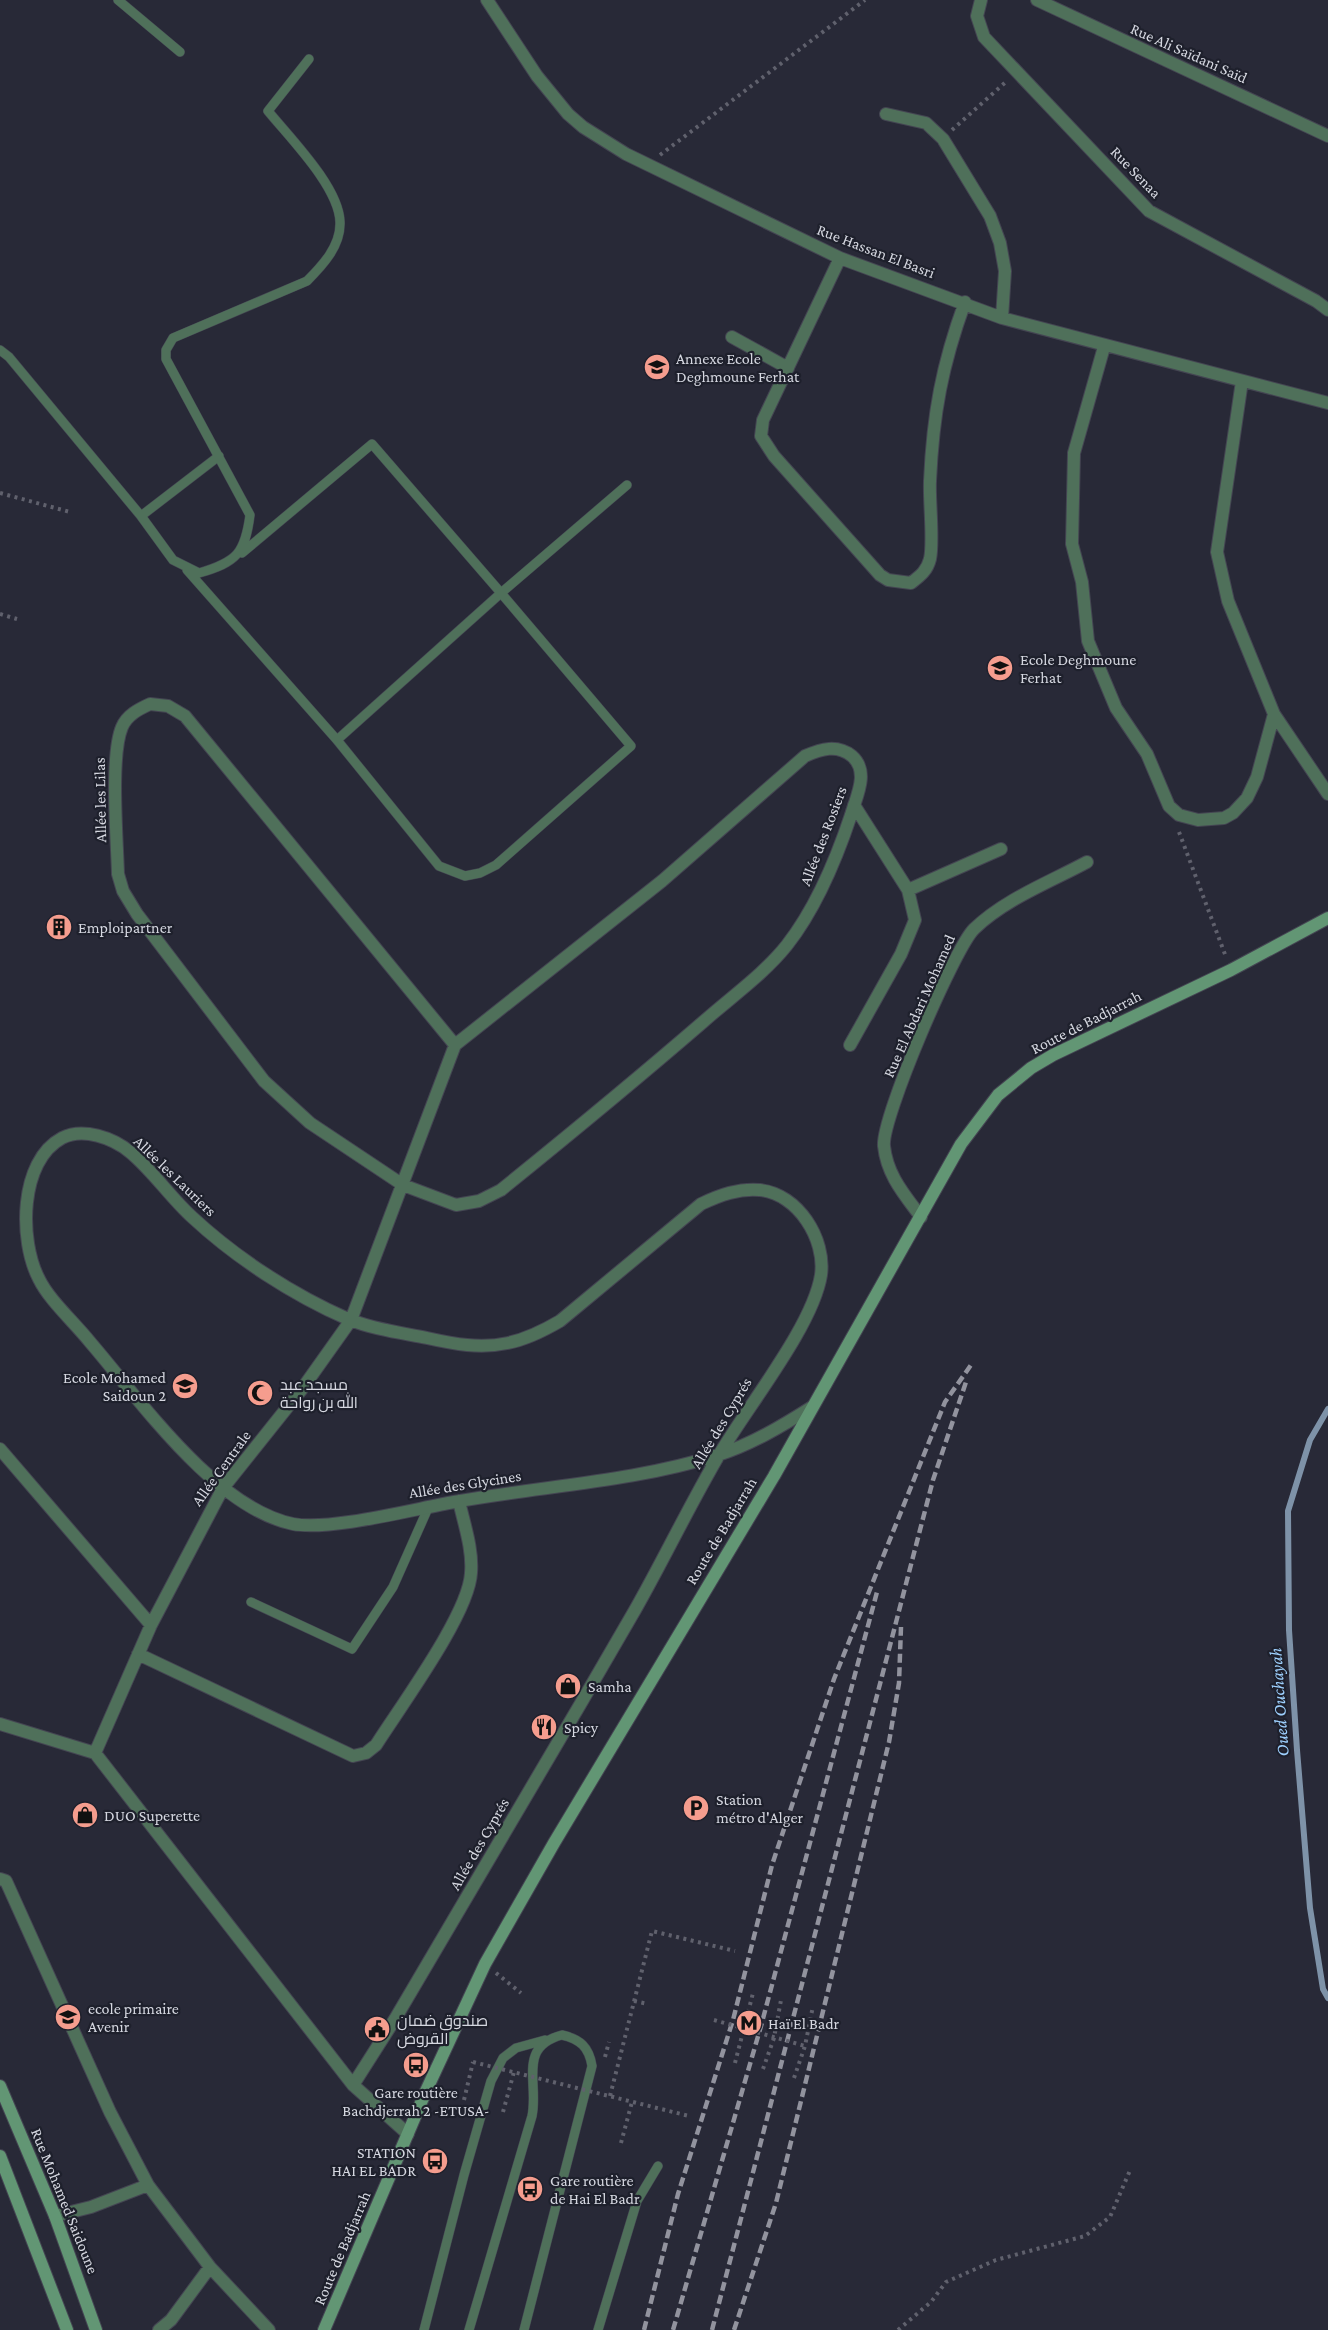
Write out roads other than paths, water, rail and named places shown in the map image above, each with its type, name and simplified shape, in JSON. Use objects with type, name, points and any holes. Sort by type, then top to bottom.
[{"type":"main road","name":"Route de Badjarrah","points":[[324,2330],[408,2134],[485,1964],[554,1843],[717,1572],[961,1144],[980,1116],[1013,1082],[1053,1054],[1231,970],[1328,918]]},
{"type":"main road","name":"Rue Mohamed Saidoune","points":[[0,2086],[55,2216],[96,2330]]},
{"type":"main road","points":[[0,2156],[67,2330]]},
{"type":"street","name":"Rue Hassan El Basri","points":[[487,0],[537,76],[568,114],[602,140],[840,258],[965,302],[1002,318],[1104,347],[1328,403]]},
{"type":"street","name":"Rue Senaa","points":[[981,0],[977,16],[984,38],[1149,211],[1316,301],[1328,310]]},
{"type":"street","name":"Rue Ali Saïdani Saïd","points":[[1037,0],[1328,136]]},
{"type":"street","points":[[886,114],[926,123],[943,139],[990,216],[1000,243],[1005,271],[1002,318]]},
{"type":"street","points":[[840,258],[763,420],[761,436],[774,456],[880,575],[888,580],[911,583],[924,573],[930,558],[929,500],[934,418],[946,356],[965,302]]},
{"type":"street","points":[[732,337],[788,368]]},
{"type":"street","points":[[1104,347],[1074,453],[1072,544],[1084,591],[1088,641],[1116,708],[1147,754],[1169,806],[1179,815],[1198,820],[1224,818],[1233,813],[1252,788],[1274,714]]},
{"type":"street","points":[[1242,381],[1217,552],[1228,602],[1274,714],[1328,794]]},
{"type":"street","name":"Allée les Lilas","points":[[403,1185],[310,1123],[264,1081],[137,914],[123,891],[118,874],[116,748],[122,725],[132,713],[150,704],[168,706],[184,716],[455,1045]]},
{"type":"street","name":"Allée des Rosiers","points":[[403,1185],[456,1205],[478,1201],[501,1190],[646,1071],[773,961],[788,944],[812,908],[854,805],[862,779],[860,768],[852,756],[825,747],[805,756],[662,881],[455,1045]]},
{"type":"street","points":[[850,1045],[901,954],[915,920],[908,890],[854,805]]},
{"type":"street","points":[[908,890],[1001,849]]},
{"type":"street","name":"Rue El Abdari Mohamed","points":[[921,1217],[889,1172],[884,1135],[948,975],[968,936],[986,918],[1088,862]]},
{"type":"street","name":"Allée Centrale","points":[[94,1753],[151,1625],[223,1488],[302,1389],[351,1320],[455,1045]]},
{"type":"street","name":"Allée les Lauriers","points":[[223,1488],[171,1437],[39,1281],[26,1241],[26,1214],[39,1160],[62,1138],[84,1133],[106,1138],[129,1151],[193,1218],[240,1257],[297,1292],[351,1320]]},
{"type":"street","name":"Allée des Cyprés","points":[[351,1320],[467,1346],[505,1344],[534,1336],[560,1321],[700,1204],[724,1194],[763,1190],[789,1202],[813,1231],[822,1257],[821,1275],[815,1296],[797,1331],[719,1455],[635,1610],[395,2019],[353,2085]]},
{"type":"street","name":"Allée des Glycines","points":[[223,1488],[269,1516],[295,1524],[328,1524],[662,1470],[719,1455],[768,1434],[812,1407]]},
{"type":"street","points":[[0,1449],[151,1625]]},
{"type":"street","points":[[138,1654],[353,1756],[366,1753],[376,1745],[431,1659],[458,1614],[467,1592],[471,1575],[471,1557],[459,1501]]},
{"type":"street","points":[[0,1724],[94,1753],[353,2085],[408,2134]]},
{"type":"street","points":[[0,1879],[6,1881],[110,2112],[148,2185],[210,2267],[270,2330]]},
{"type":"street","points":[[55,2216],[91,2207],[148,2185]]},
{"type":"street","points":[[159,2330],[171,2320],[210,2267]]},
{"type":"lane","points":[[118,0],[180,52]]},
{"type":"lane","points":[[240,554],[247,537],[250,515],[166,359],[166,350],[172,338],[307,280],[323,265],[333,248],[340,223],[336,203],[322,179],[268,111],[309,59]]},
{"type":"lane","points":[[0,350],[9,357],[141,516],[173,560],[199,573],[216,568],[240,554],[372,444],[631,746],[496,865],[480,873],[465,876],[449,872],[439,866],[337,740],[185,568]]},
{"type":"lane","points":[[141,516],[219,456]]},
{"type":"lane","points":[[337,740],[501,593],[627,485]]},
{"type":"lane","points":[[251,1602],[352,1649],[393,1587],[429,1506]]},
{"type":"lane","points":[[424,2330],[491,2081],[503,2058],[516,2048],[562,2035],[583,2043],[590,2054],[592,2066],[524,2330]]},
{"type":"lane","points":[[469,2330],[532,2116],[534,2106],[532,2064],[542,2043],[550,2038]]},
{"type":"lane","points":[[598,2330],[637,2201],[658,2166]]},
{"type":"waterway","name":"Oued Ouchayah","points":[[1328,1409],[1310,1440],[1288,1511],[1289,1630],[1297,1750],[1310,1908],[1323,1989],[1328,1998]]},
{"type":"railway","points":[[644,2330],[678,2194],[733,2020],[772,1865],[834,1679],[945,1402],[971,1365]]},
{"type":"railway","points":[[712,2330],[933,1480],[967,1379]]},
{"type":"railway","points":[[673,2330],[761,2026],[877,1592]]},
{"type":"railway","points":[[734,2330],[776,2203],[889,1742],[899,1683],[901,1627]]},
{"type":"place","name":"Annexe Ecole Deghmoune Ferhat","points":[[657,367]]},
{"type":"place","name":"Ecole Deghmoune Ferhat","points":[[1000,668]]},
{"type":"place","name":"Emploipartner","points":[[59,927]]},
{"type":"place","name":"Ecole Mohamed Saidoun 2","points":[[185,1386]]},
{"type":"place","name":"مسجد عبد الله بن رواحة","points":[[260,1393]]},
{"type":"place","name":"Samha","points":[[568,1686]]},
{"type":"place","name":"Spicy","points":[[544,1727]]},
{"type":"place","name":"Station métro d'Alger","points":[[696,1808]]},
{"type":"place","name":"DUO Superette","points":[[85,1815]]},
{"type":"place","name":"ecole primaire Avenir","points":[[68,2017]]},
{"type":"place","name":"Haï El Badr","points":[[749,2023]]},
{"type":"place","name":"صندوق ضمان القروض","points":[[377,2029]]},
{"type":"place","name":"Gare routière Bachdjerrah 2 -ETUSA-","points":[[416,2065]]},
{"type":"place","name":"STATION HAI EL BADR","points":[[435,2161]]},
{"type":"place","name":"Gare routière de Hai El Badr","points":[[530,2189]]}]
